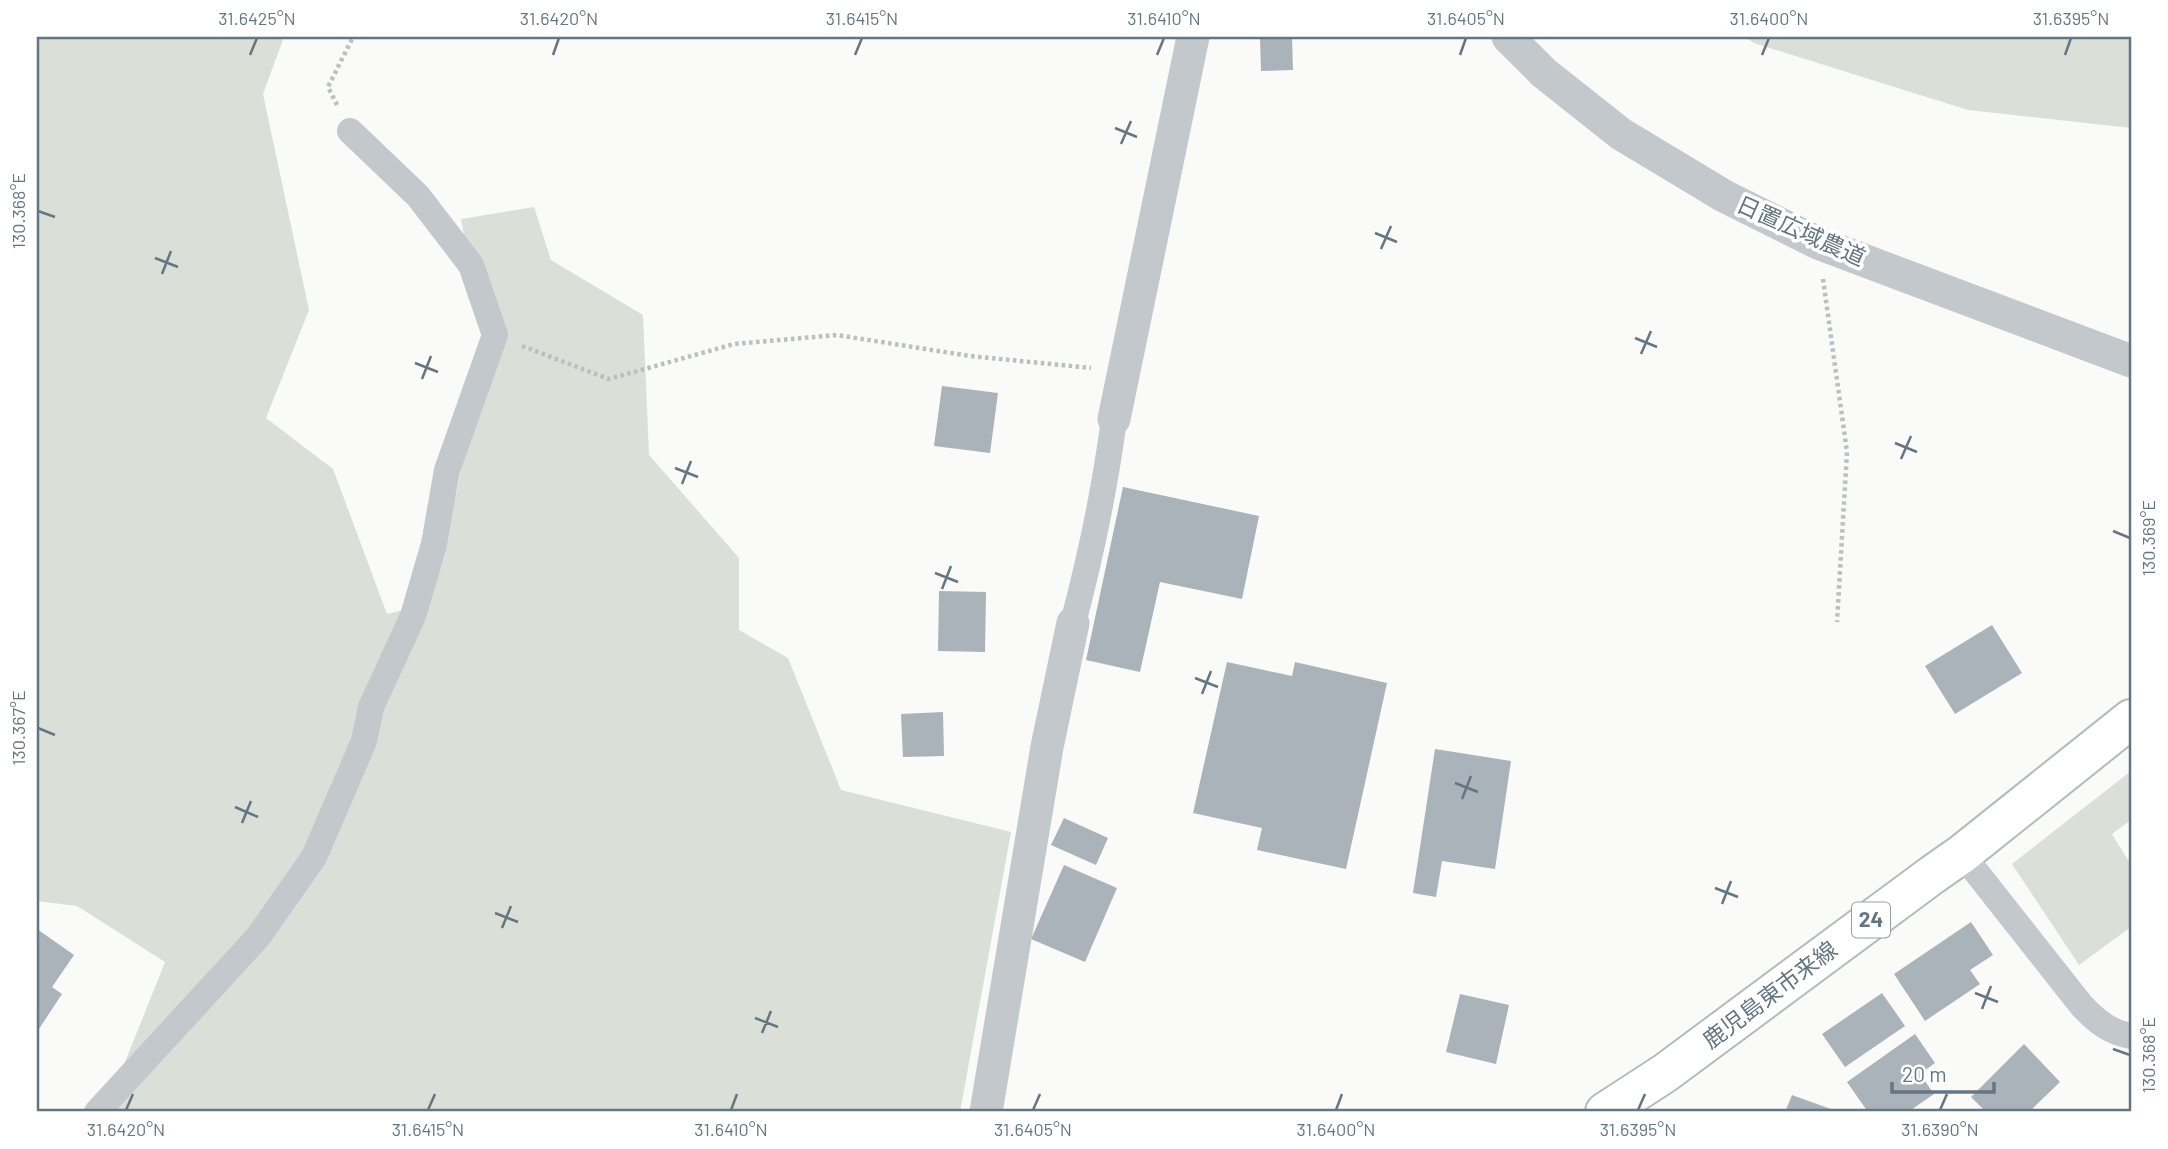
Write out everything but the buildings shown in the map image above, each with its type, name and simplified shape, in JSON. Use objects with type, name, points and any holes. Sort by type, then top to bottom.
[{"type":"main road","name":"鹿児島東市来線","points":[[1605,1112],[1665,1073],[1962,854],[2131,719]]},
{"type":"street","points":[[986,1112],[1047,747],[1089,562],[1114,419],[1193,37]]},
{"type":"street","name":"日置広域農道","points":[[1508,37],[1544,73],[1621,134],[1724,196],[1818,243],[2131,361]]},
{"type":"street","points":[[97,1112],[258,937],[314,857],[364,741],[371,707],[414,616],[434,544],[447,470],[495,335],[471,265],[418,196],[350,131]]},
{"type":"street","points":[[1962,854],[2082,1006],[2099,1024],[2131,1036]]},
{"type":"path","points":[[350,131],[328,87],[353,37]]},
{"type":"path","points":[[1818,243],[1847,452],[1837,622]]},
{"type":"path","points":[[495,335],[609,379],[734,344],[837,335],[970,356],[1124,371]]},
{"type":"shaded area","points":[[37,37],[284,37],[263,94],[309,310],[266,418],[333,469],[387,614],[430,603],[457,491],[483,345],[461,219],[534,207],[551,260],[643,315],[649,455],[739,558],[739,630],[788,658],[841,790],[1011,832],[960,1112],[105,1112],[165,962],[77,906],[37,901]]},
{"type":"shaded area","points":[[1745,37],[2131,37],[2131,128],[1968,110],[1754,43]]},
{"type":"shaded area","points":[[2131,771],[2131,820],[2112,834],[2131,865],[2131,927],[2079,965],[2012,864]]}]
